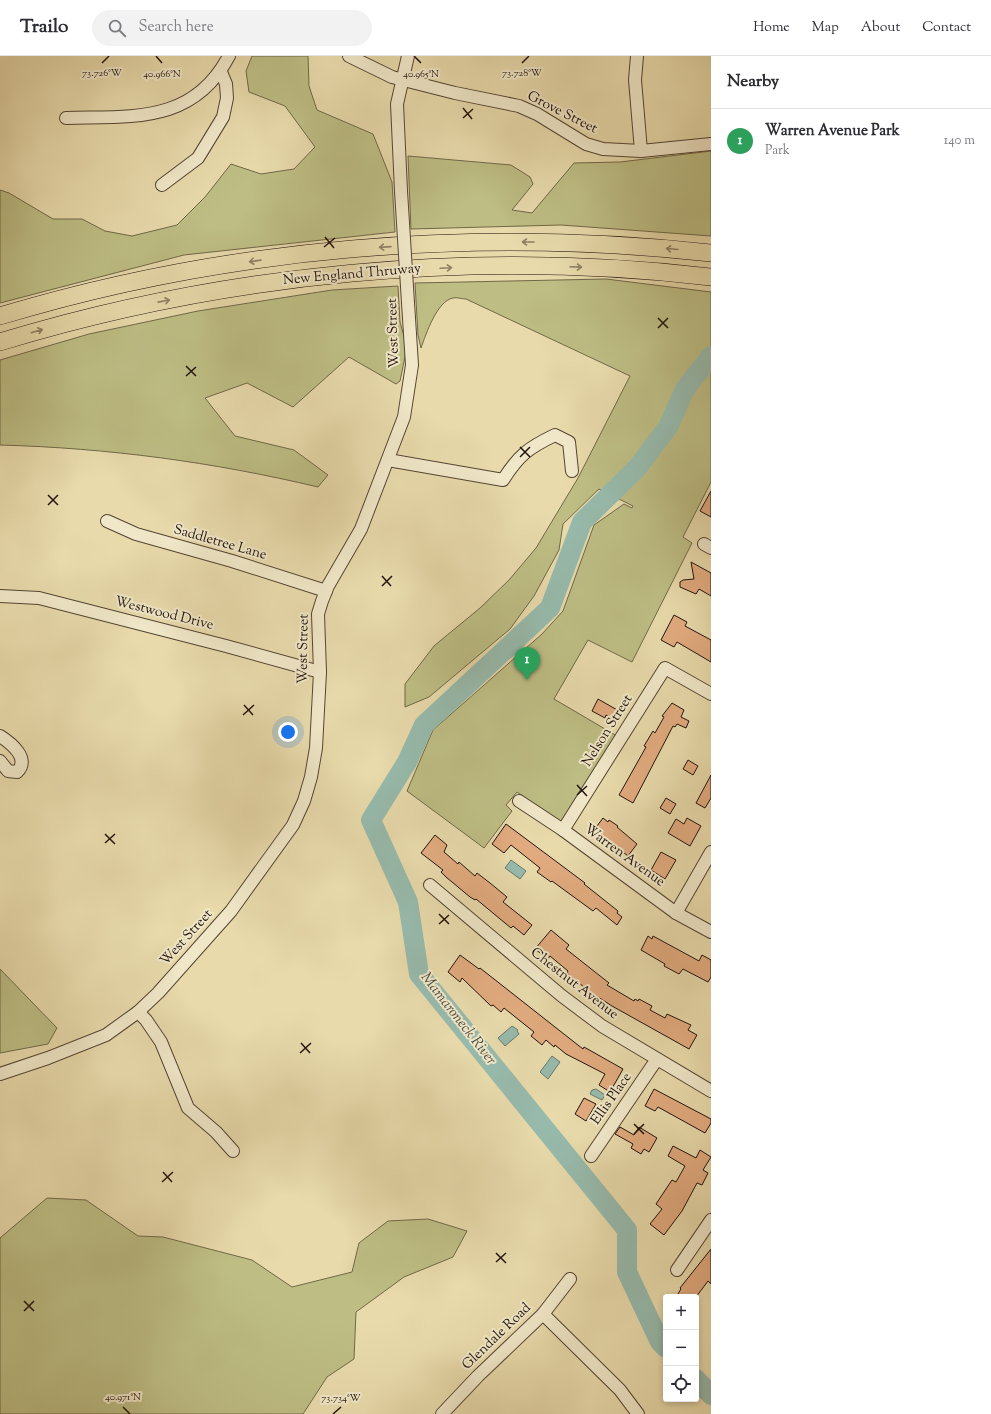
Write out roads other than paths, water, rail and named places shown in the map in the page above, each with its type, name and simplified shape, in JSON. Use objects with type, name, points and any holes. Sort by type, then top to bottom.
[{"type":"highway","name":"New England Thruway","points":[[0,316],[85,294],[173,274],[275,258],[371,248],[453,243],[544,242],[617,245],[711,253]]},
{"type":"highway","name":"New England Thruway","points":[[0,342],[86,318],[189,296],[285,281],[373,272],[456,267],[539,266],[622,269],[711,277]]},
{"type":"street","points":[[66,118],[136,116],[160,112],[179,106],[203,92],[221,72],[229,56]]},
{"type":"street","points":[[349,56],[392,77],[402,79]]},
{"type":"street","name":"West Street","points":[[0,1074],[48,1058],[106,1035],[138,1012],[158,993],[231,911],[293,825],[304,801],[311,777],[316,748],[320,672],[318,614],[326,591],[361,529],[388,460],[404,417],[412,365],[397,104],[408,56]]},
{"type":"street","points":[[637,56],[635,80],[641,151]]},
{"type":"street","points":[[162,185],[198,158],[223,117],[226,98],[226,84],[221,72]]},
{"type":"street","name":"Grove Street","points":[[402,79],[455,93],[519,106],[537,114],[586,144],[603,149],[641,151],[711,144]]},
{"type":"street","points":[[388,460],[503,480],[516,460],[532,446],[555,435],[569,442],[572,471]]},
{"type":"street","name":"Saddletree Lane","points":[[107,521],[136,534],[232,561],[326,591]]},
{"type":"street","name":"Westwood Drive","points":[[1,600],[39,598],[226,646],[320,672]]},
{"type":"street","name":"Nelson Street","points":[[563,830],[665,668],[711,694]]},
{"type":"street","points":[[0,736],[18,752],[22,763],[17,772],[8,771],[0,761]]},
{"type":"street","name":"Warren Avenue","points":[[519,801],[563,830],[676,913],[711,932]]},
{"type":"street","points":[[676,913],[711,852]]},
{"type":"street","name":"Chestnut Avenue","points":[[430,885],[562,996],[602,1026],[711,1091]]},
{"type":"street","points":[[138,1012],[146,1020],[161,1042],[188,1108],[216,1132],[233,1151]]},
{"type":"street","name":"Ellis Place","points":[[591,1156],[657,1059]]},
{"type":"street","points":[[677,1270],[711,1220]]},
{"type":"street","name":"Glendale Road","points":[[442,1414],[478,1376],[542,1314],[570,1279]]},
{"type":"street","points":[[542,1314],[620,1390],[638,1414]]},
{"type":"waterway","name":"Mamaroneck River","points":[[663,1345],[660,1342],[627,1272],[627,1230],[419,974],[408,902],[371,820],[407,762],[424,725],[550,608],[582,522],[637,468],[668,427],[685,389],[711,356]]},
{"type":"waterway","name":"Mamaroneck River","points":[[699,1382],[711,1395]]},
{"type":"place","name":"Warren Avenue Park","points":[[527,680]]}]
